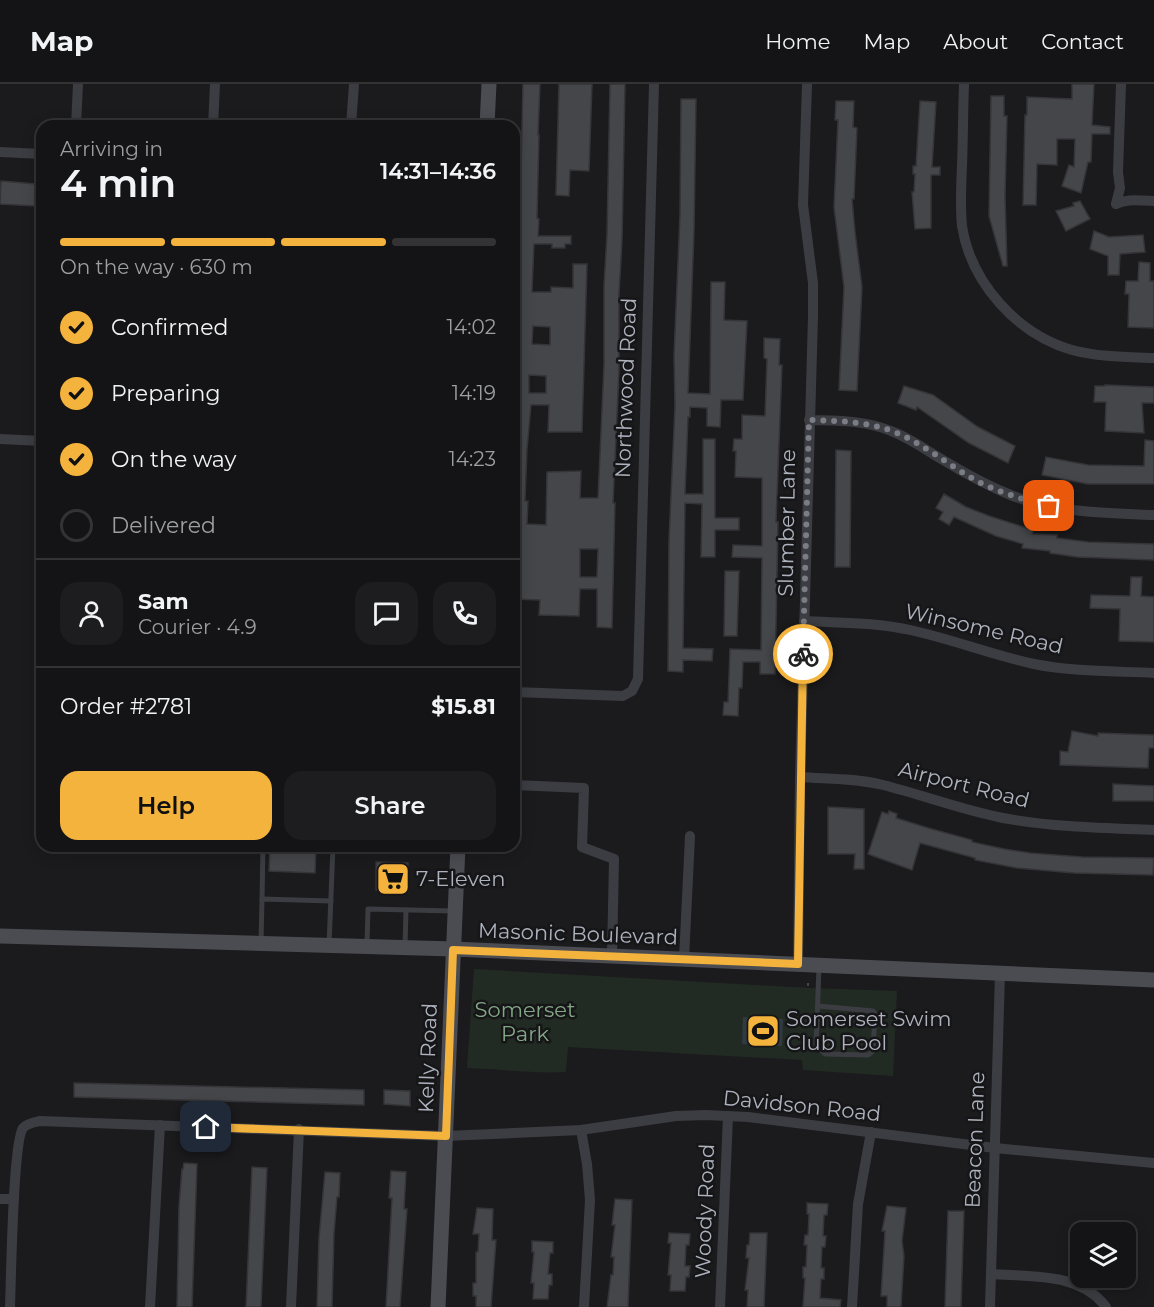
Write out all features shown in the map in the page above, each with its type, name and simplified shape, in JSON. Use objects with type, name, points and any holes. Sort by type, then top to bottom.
[{"type":"street","points":[[76,120],[78,84]]},
{"type":"street","points":[[213,120],[215,84]]},
{"type":"street","points":[[351,120],[354,84]]},
{"type":"street","points":[[487,120],[489,84]]},
{"type":"street","name":"Northwood Road","points":[[520,692],[618,696],[632,691],[637,683],[654,84]]},
{"type":"street","name":"Slumber Lane","points":[[798,964],[800,777],[813,283],[803,205],[807,84]]},
{"type":"street","points":[[964,84],[960,207],[963,228],[976,270],[1002,307],[1017,321],[1052,342],[1088,353],[1154,358]]},
{"type":"street","points":[[1121,84],[1118,172],[1120,188],[1116,204],[1130,198],[1154,201]]},
{"type":"street","points":[[0,152],[36,154]]},
{"type":"street","points":[[809,420],[854,422],[891,430],[977,481],[1037,503],[1062,509],[1097,513],[1154,515]]},
{"type":"street","points":[[0,439],[36,441]]},
{"type":"street","name":"Winsome Road","points":[[804,621],[906,629],[995,655],[1036,664],[1154,673]]},
{"type":"street","name":"Airport Road","points":[[800,777],[880,784],[971,811],[1026,822],[1154,830]]},
{"type":"street","points":[[520,785],[584,788],[582,847],[614,859],[612,956]]},
{"type":"street","points":[[684,959],[690,836]]},
{"type":"street","name":"Kelly Road","points":[[438,1307],[458,852]]},
{"type":"street","name":"Masonic Boulevard","points":[[0,936],[405,948],[1154,980]]},
{"type":"street","name":"Beacon Lane","points":[[990,1307],[1000,974]]},
{"type":"street","name":"Davidson Road","points":[[14,1199],[23,1128],[40,1121],[446,1136],[581,1130],[676,1116],[728,1116],[994,1148],[1154,1162]]},
{"type":"street","name":"Woody Road","points":[[720,1307],[728,1116]]},
{"type":"street","points":[[150,1307],[160,1125]]},
{"type":"street","points":[[291,1307],[299,1129]]},
{"type":"street","points":[[581,1130],[590,1190],[584,1307]]},
{"type":"street","points":[[852,1307],[858,1204],[871,1132]]},
{"type":"street","points":[[0,1198],[14,1199],[10,1307]]},
{"type":"street","points":[[991,1274],[1062,1280],[1081,1286],[1095,1295],[1106,1307]]},
{"type":"lane","points":[[261,944],[263,852]]},
{"type":"lane","points":[[329,946],[333,852]]},
{"type":"lane","points":[[262,899],[331,901]]},
{"type":"lane","points":[[367,947],[368,909],[454,911]]},
{"type":"lane","points":[[405,948],[406,910]]},
{"type":"lane","points":[[818,1006],[873,1011],[875,1014],[873,1051],[868,1055],[825,1054],[816,1046],[819,965]]},
{"type":"path","points":[[808,979],[808,986]]},
{"type":"green space","name":"Somerset Park","points":[[474,969],[897,991],[893,1076],[803,1070],[802,1060],[568,1047],[566,1072],[467,1068]]},
{"type":"shaded area","name":"Somerset Swim Club Pool","points":[[743,1017],[783,1019],[782,1046],[742,1044]]},
{"type":"building","points":[[523,84],[540,84],[538,236],[571,236],[571,244],[565,244],[565,248],[552,248],[552,244],[534,244],[532,292],[551,292],[551,287],[573,288],[573,264],[587,264],[582,432],[548,432],[549,405],[531,405],[525,501],[528,501],[527,524],[546,525],[547,472],[581,471],[580,498],[598,498],[604,365],[610,84],[625,84],[619,371],[613,503],[615,503],[612,628],[597,627],[597,589],[580,589],[579,616],[539,615],[540,600],[520,599],[520,213]],"holes":[[[533,326],[550,327],[550,345],[532,344]],[[529,375],[546,376],[546,393],[529,393]],[[580,549],[598,549],[597,577],[580,577]]]},
{"type":"building","points":[[559,84],[592,84],[589,171],[570,170],[569,196],[556,195]]},
{"type":"building","points":[[1072,84],[1094,84],[1092,125],[1110,127],[1110,134],[1092,134],[1091,162],[1088,162],[1081,193],[1062,186],[1069,165],[1074,167],[1075,139],[1057,139],[1057,165],[1037,164],[1036,205],[1023,205],[1027,97],[1072,99]]},
{"type":"building","points":[[991,96],[1004,96],[1004,116],[1007,116],[1005,196],[1007,266],[1003,266],[989,216]]},
{"type":"building","points":[[681,99],[696,99],[688,393],[710,394],[711,282],[725,282],[724,320],[747,321],[743,400],[721,400],[720,427],[707,426],[707,408],[690,407],[690,417],[688,417],[685,494],[703,494],[703,439],[715,439],[715,518],[739,518],[739,530],[715,530],[715,557],[701,557],[702,504],[685,503],[683,648],[713,649],[712,661],[683,660],[683,672],[668,671],[669,540],[675,406],[674,356],[680,215]]},
{"type":"building","points":[[836,101],[854,101],[853,127],[857,128],[854,199],[852,199],[862,287],[857,391],[839,390],[844,287],[834,207],[838,120],[835,120]]},
{"type":"building","points":[[920,101],[936,102],[932,167],[940,167],[940,175],[931,175],[931,228],[915,229],[912,192],[914,192],[915,174],[913,174],[913,166],[916,166]]},
{"type":"building","points":[[1,181],[36,184],[35,206],[0,204]]},
{"type":"building","points":[[1080,201],[1090,219],[1066,231],[1056,211],[1074,206],[1073,203]]},
{"type":"building","points":[[1094,231],[1109,237],[1143,235],[1145,252],[1120,254],[1119,275],[1108,275],[1108,256],[1090,249]]},
{"type":"building","points":[[1139,262],[1150,263],[1150,281],[1154,281],[1154,328],[1128,327],[1129,294],[1125,294],[1126,281],[1138,281]]},
{"type":"building","points":[[764,338],[780,339],[779,365],[782,365],[776,522],[778,522],[775,674],[760,674],[760,662],[743,662],[738,716],[723,715],[724,702],[728,702],[730,649],[761,650],[762,558],[732,557],[733,545],[762,546],[762,478],[735,477],[736,451],[733,451],[734,439],[742,439],[742,415],[765,416],[767,359],[764,358]]},
{"type":"building","points":[[904,386],[933,395],[978,427],[1015,446],[1008,463],[969,443],[917,407],[916,410],[898,403]]},
{"type":"building","points":[[1095,386],[1154,387],[1154,403],[1142,403],[1144,433],[1105,431],[1106,402],[1094,402]]},
{"type":"building","points":[[1145,440],[1154,441],[1154,484],[1088,484],[1042,475],[1046,457],[1088,465],[1144,466]]},
{"type":"building","points":[[836,450],[851,451],[850,567],[835,567]]},
{"type":"building","points":[[944,494],[966,507],[1033,530],[1032,534],[1057,535],[1057,538],[1088,542],[1154,544],[1154,560],[1077,557],[1022,548],[1023,544],[996,536],[954,517],[949,525],[939,519],[943,512],[936,508]]},
{"type":"building","points":[[725,571],[739,571],[737,636],[724,636]]},
{"type":"building","points":[[1131,577],[1142,577],[1141,596],[1154,597],[1154,642],[1119,641],[1120,609],[1090,608],[1091,595],[1130,596]]},
{"type":"building","points":[[1072,731],[1098,736],[1098,733],[1154,735],[1154,748],[1149,748],[1148,768],[1060,765],[1060,751],[1068,752]]},
{"type":"building","points":[[1113,784],[1154,786],[1154,801],[1113,801]]},
{"type":"building","points":[[828,807],[864,809],[864,869],[854,869],[855,854],[828,854]]},
{"type":"building","points":[[889,811],[897,814],[896,818],[972,840],[972,842],[1004,849],[1082,857],[1154,858],[1153,875],[1074,873],[1017,868],[975,860],[975,858],[920,843],[912,870],[868,854],[882,812],[888,814]]},
{"type":"building","points":[[270,852],[316,852],[315,873],[269,871]]},
{"type":"building","points":[[376,862],[408,863],[408,891],[376,890]]},
{"type":"building","points":[[74,1083],[364,1090],[364,1105],[74,1097]]},
{"type":"building","points":[[384,1090],[410,1091],[410,1106],[384,1104]]},
{"type":"building","points":[[184,1163],[197,1164],[192,1307],[177,1307],[179,1206]]},
{"type":"building","points":[[252,1167],[267,1168],[261,1307],[246,1307]]},
{"type":"building","points":[[391,1171],[406,1172],[404,1209],[407,1209],[400,1307],[386,1307],[392,1198],[389,1198]]},
{"type":"building","points":[[325,1172],[340,1173],[339,1197],[337,1197],[334,1233],[332,1307],[317,1307],[319,1238]]},
{"type":"building","points":[[615,1199],[632,1200],[628,1307],[607,1307],[611,1275],[613,1275],[614,1257],[611,1257]]},
{"type":"building","points":[[807,1203],[828,1204],[827,1215],[824,1215],[823,1236],[826,1236],[825,1247],[822,1247],[821,1268],[824,1268],[824,1279],[821,1279],[820,1298],[841,1300],[840,1307],[803,1307],[805,1278],[803,1278],[803,1267],[806,1267],[807,1245],[804,1245],[805,1235],[808,1235],[809,1214],[807,1214]]},
{"type":"building","points":[[887,1206],[906,1208],[902,1241],[904,1256],[901,1307],[887,1307],[887,1296],[881,1296],[885,1231],[882,1231]]},
{"type":"building","points":[[477,1208],[493,1209],[492,1240],[496,1240],[491,1307],[476,1307],[476,1296],[473,1296],[479,1234],[473,1234]]},
{"type":"building","points":[[948,1211],[964,1211],[961,1307],[945,1307]]},
{"type":"building","points":[[669,1233],[690,1234],[689,1245],[686,1245],[685,1266],[690,1266],[685,1291],[670,1291],[671,1275],[668,1275],[671,1243],[668,1243]]},
{"type":"building","points":[[750,1233],[767,1233],[764,1307],[747,1307],[748,1290],[745,1290],[749,1258],[746,1258]]},
{"type":"building","points":[[532,1241],[553,1242],[548,1274],[552,1274],[552,1285],[549,1285],[548,1299],[533,1299],[534,1283],[531,1283],[534,1252],[532,1252]]},
{"type":"way so far","points":[[803,654],[809,420],[854,422],[891,430],[977,481],[1049,506]]},
{"type":"place","name":"7-Eleven","points":[[393,879]]},
{"type":"place","name":"Somerset Swim Club Pool","points":[[763,1031]]},
{"type":"route","points":[[206,1127],[446,1136],[453,950],[798,964],[803,654]]}]
